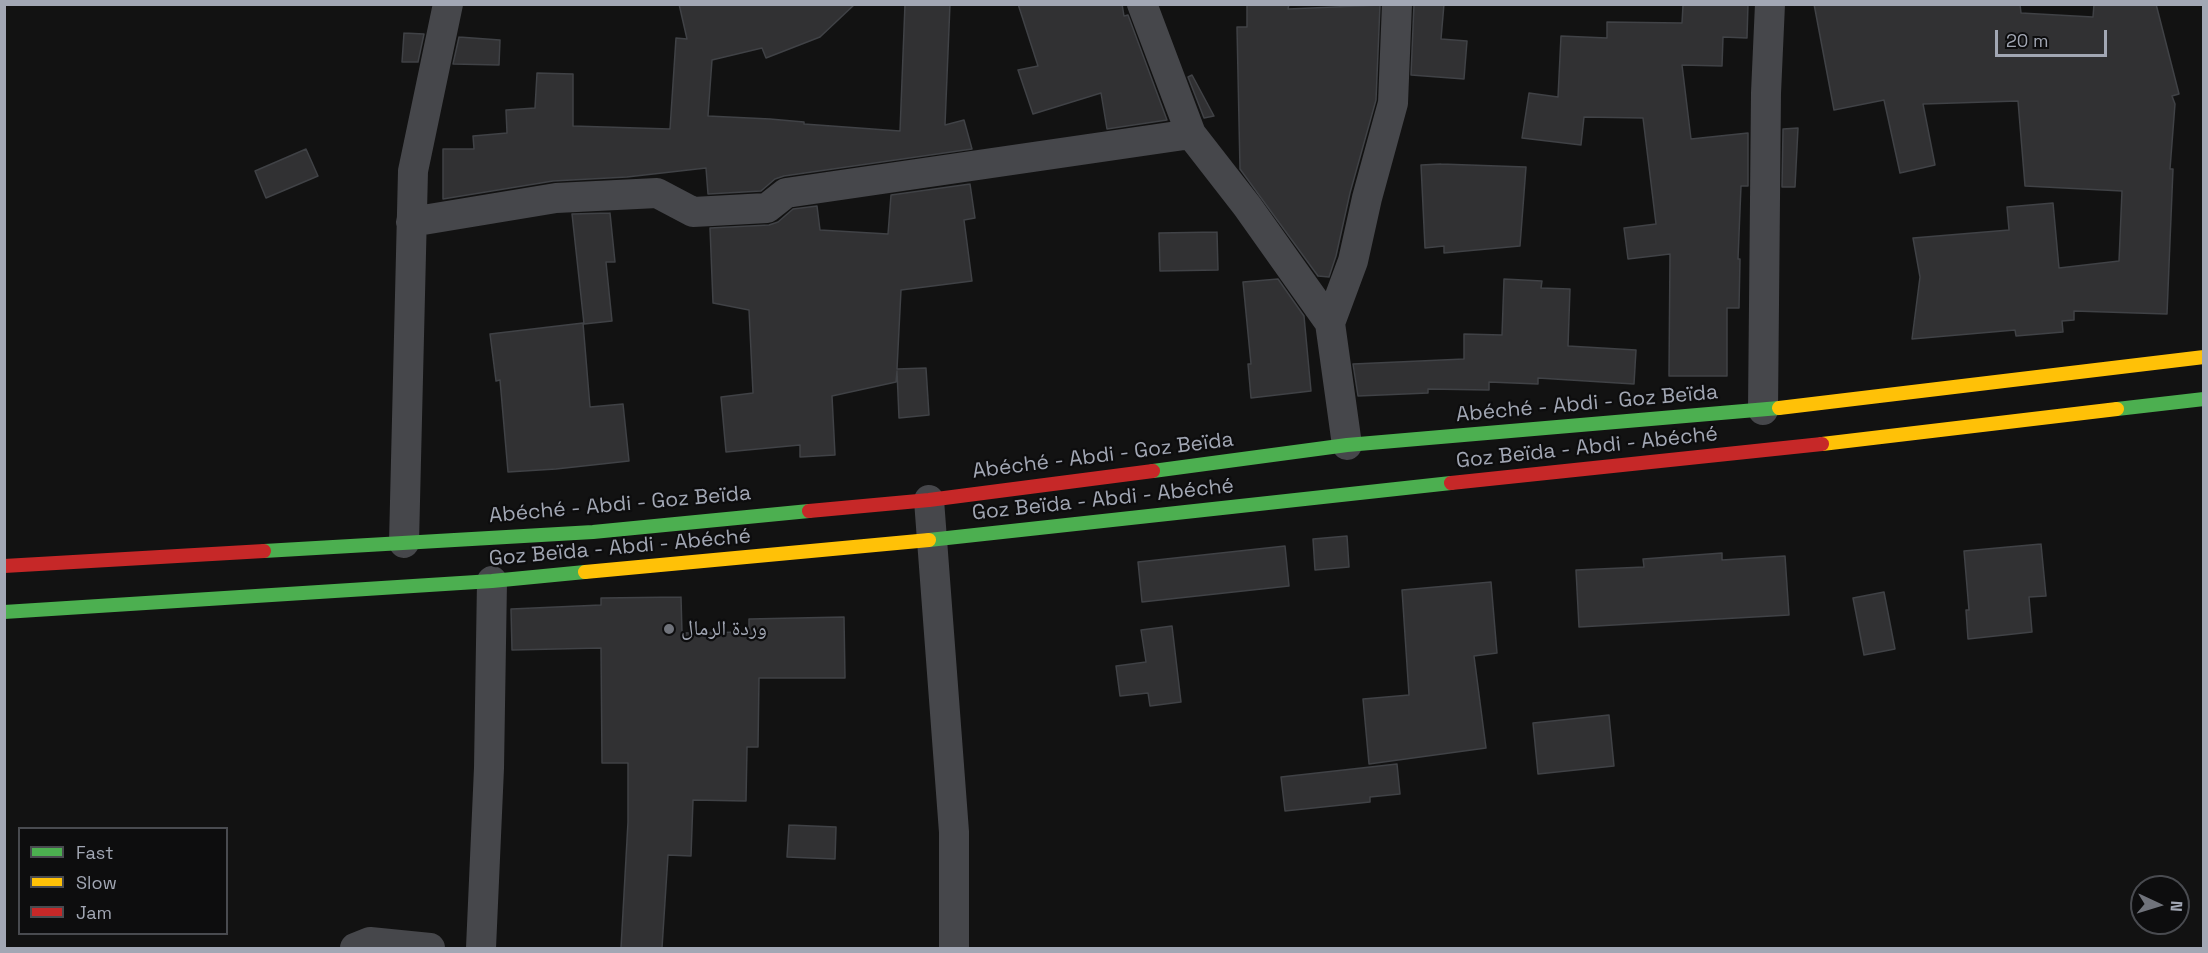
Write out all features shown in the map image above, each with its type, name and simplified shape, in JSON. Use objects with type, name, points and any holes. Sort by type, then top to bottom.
[{"type":"main road","name":"Abéché - Abdi - Goz Beïda","points":[[4,566],[593,532],[929,500],[1347,445],[1763,410],[2204,357]]},
{"type":"main road","name":"Goz Beïda - Abdi - Abéché","points":[[4,612],[492,580],[933,539],[1766,451],[2204,399]]},
{"type":"street","points":[[404,543],[413,171],[448,4]]},
{"type":"street","points":[[1142,4],[1191,134],[1247,207],[1330,323],[1347,445]]},
{"type":"street","points":[[1330,323],[1353,261],[1367,198],[1393,103],[1397,4]]},
{"type":"street","points":[[1763,410],[1766,93],[1770,4]]},
{"type":"street","points":[[411,222],[556,198],[657,193],[693,212],[767,208],[786,192],[1191,134]]},
{"type":"street","points":[[929,500],[954,832],[954,948]]},
{"type":"street","points":[[481,948],[489,768],[492,580]]},
{"type":"street","points":[[355,948],[370,942],[430,948]]},
{"type":"building","points":[[679,4],[855,4],[820,37],[766,58],[762,48],[712,60],[708,116],[770,119],[804,122],[804,124],[900,131],[905,4],[950,4],[945,125],[964,120],[972,149],[784,176],[775,179],[761,191],[708,194],[706,168],[627,177],[553,181],[443,199],[443,149],[474,149],[473,136],[507,133],[506,110],[535,108],[537,73],[573,74],[573,126],[670,129],[676,38],[687,39]]},
{"type":"building","points":[[1018,4],[1122,4],[1124,16],[1128,15],[1167,120],[1107,129],[1101,93],[1033,114],[1018,70],[1038,66]]},
{"type":"building","points":[[1247,4],[1289,4],[1288,9],[1380,5],[1376,100],[1329,277],[1318,276],[1240,169],[1237,27],[1247,27]]},
{"type":"building","points":[[1414,4],[1444,4],[1441,39],[1467,41],[1464,79],[1411,75]]},
{"type":"building","points":[[1748,4],[1747,38],[1723,37],[1722,66],[1682,65],[1691,139],[1748,133],[1748,186],[1741,186],[1738,259],[1740,259],[1739,308],[1727,308],[1727,376],[1669,376],[1670,254],[1628,259],[1624,228],[1656,224],[1643,118],[1584,117],[1581,145],[1522,138],[1529,93],[1558,97],[1561,36],[1607,38],[1607,22],[1682,23],[1683,5]]},
{"type":"building","points":[[1814,4],[2020,4],[2021,13],[2093,17],[2094,4],[2156,4],[2179,94],[2172,96],[2175,104],[2170,169],[2173,169],[2167,314],[2074,311],[2074,320],[2062,321],[2063,332],[2016,336],[2015,330],[1912,339],[1920,277],[1913,238],[2009,230],[2007,207],[2053,203],[2059,268],[2119,261],[2122,191],[2025,186],[2018,101],[1923,104],[1935,165],[1900,173],[1884,100],[1834,110]]},
{"type":"building","points":[[404,33],[424,34],[418,62],[402,62]]},
{"type":"building","points":[[459,37],[500,40],[499,65],[453,64]]},
{"type":"building","points":[[1192,75],[1214,116],[1204,118],[1188,77]]},
{"type":"building","points":[[1798,128],[1795,187],[1782,187],[1783,129]]},
{"type":"building","points":[[306,149],[318,176],[266,198],[255,171]]},
{"type":"building","points":[[1421,165],[1526,167],[1520,246],[1444,253],[1444,246],[1425,248]]},
{"type":"building","points":[[970,184],[975,218],[964,220],[972,281],[901,290],[897,369],[926,368],[929,415],[899,418],[897,371],[896,382],[832,396],[835,455],[800,457],[800,445],[726,452],[721,397],[753,393],[749,310],[713,303],[710,228],[769,225],[778,222],[793,209],[817,206],[820,230],[888,234],[891,195]]},
{"type":"building","points":[[610,213],[615,262],[606,262],[612,321],[584,324],[572,214]]},
{"type":"building","points":[[1217,232],[1218,270],[1160,271],[1159,233]]},
{"type":"building","points":[[1278,279],[1304,316],[1311,391],[1251,398],[1248,364],[1251,364],[1243,282]]},
{"type":"building","points":[[1504,279],[1542,281],[1541,288],[1570,289],[1568,346],[1636,350],[1634,384],[1538,378],[1538,384],[1489,382],[1489,390],[1428,389],[1428,393],[1358,396],[1353,364],[1464,359],[1464,334],[1502,335]]},
{"type":"building","points":[[583,323],[590,407],[623,404],[629,461],[508,472],[500,380],[496,381],[490,334]]},
{"type":"building","points":[[1347,536],[1349,567],[1315,570],[1313,539]]},
{"type":"building","points":[[2041,544],[2046,596],[2029,597],[2032,632],[1968,639],[1966,610],[1969,610],[1964,551]]},
{"type":"building","points":[[1285,546],[1289,586],[1142,602],[1138,562]]},
{"type":"building","points":[[1722,553],[1722,560],[1785,556],[1789,615],[1579,627],[1576,570],[1644,567],[1643,559]]},
{"type":"building","points":[[1491,582],[1497,653],[1474,656],[1486,748],[1369,764],[1363,699],[1409,695],[1402,590]]},
{"type":"building","points":[[1884,592],[1895,649],[1864,655],[1853,598]]},
{"type":"building","points":[[681,597],[682,633],[749,632],[749,619],[844,617],[845,678],[759,678],[758,747],[747,747],[746,801],[693,800],[691,856],[668,855],[662,948],[621,948],[628,822],[628,763],[602,763],[601,648],[512,650],[511,609],[601,605],[601,598]]},
{"type":"building","points":[[1172,626],[1181,702],[1150,706],[1148,693],[1120,696],[1116,666],[1146,662],[1141,630]]},
{"type":"building","points":[[1609,715],[1614,766],[1538,774],[1533,723]]},
{"type":"building","points":[[1397,764],[1400,794],[1370,797],[1370,802],[1285,811],[1281,777]]},
{"type":"building","points":[[789,825],[836,827],[835,859],[787,857]]},
{"type":"traffic: fast","points":[[2117,409],[2204,399]]},
{"type":"traffic: fast","points":[[1153,471],[1347,445],[1779,408]]},
{"type":"traffic: fast","points":[[929,540],[1451,483]]},
{"type":"traffic: fast","points":[[264,551],[593,532],[809,511]]},
{"type":"traffic: fast","points":[[4,612],[492,581],[585,572]]},
{"type":"traffic: slow","points":[[1779,408],[2204,357]]},
{"type":"traffic: slow","points":[[1822,444],[2117,409]]},
{"type":"traffic: slow","points":[[585,572],[929,540]]},
{"type":"traffic: jam","points":[[1451,483],[1822,444]]},
{"type":"traffic: jam","points":[[809,511],[929,500],[1153,471]]},
{"type":"traffic: jam","points":[[4,566],[264,551]]},
{"type":"place","name":"وردة الرمال","points":[[669,629]]}]
